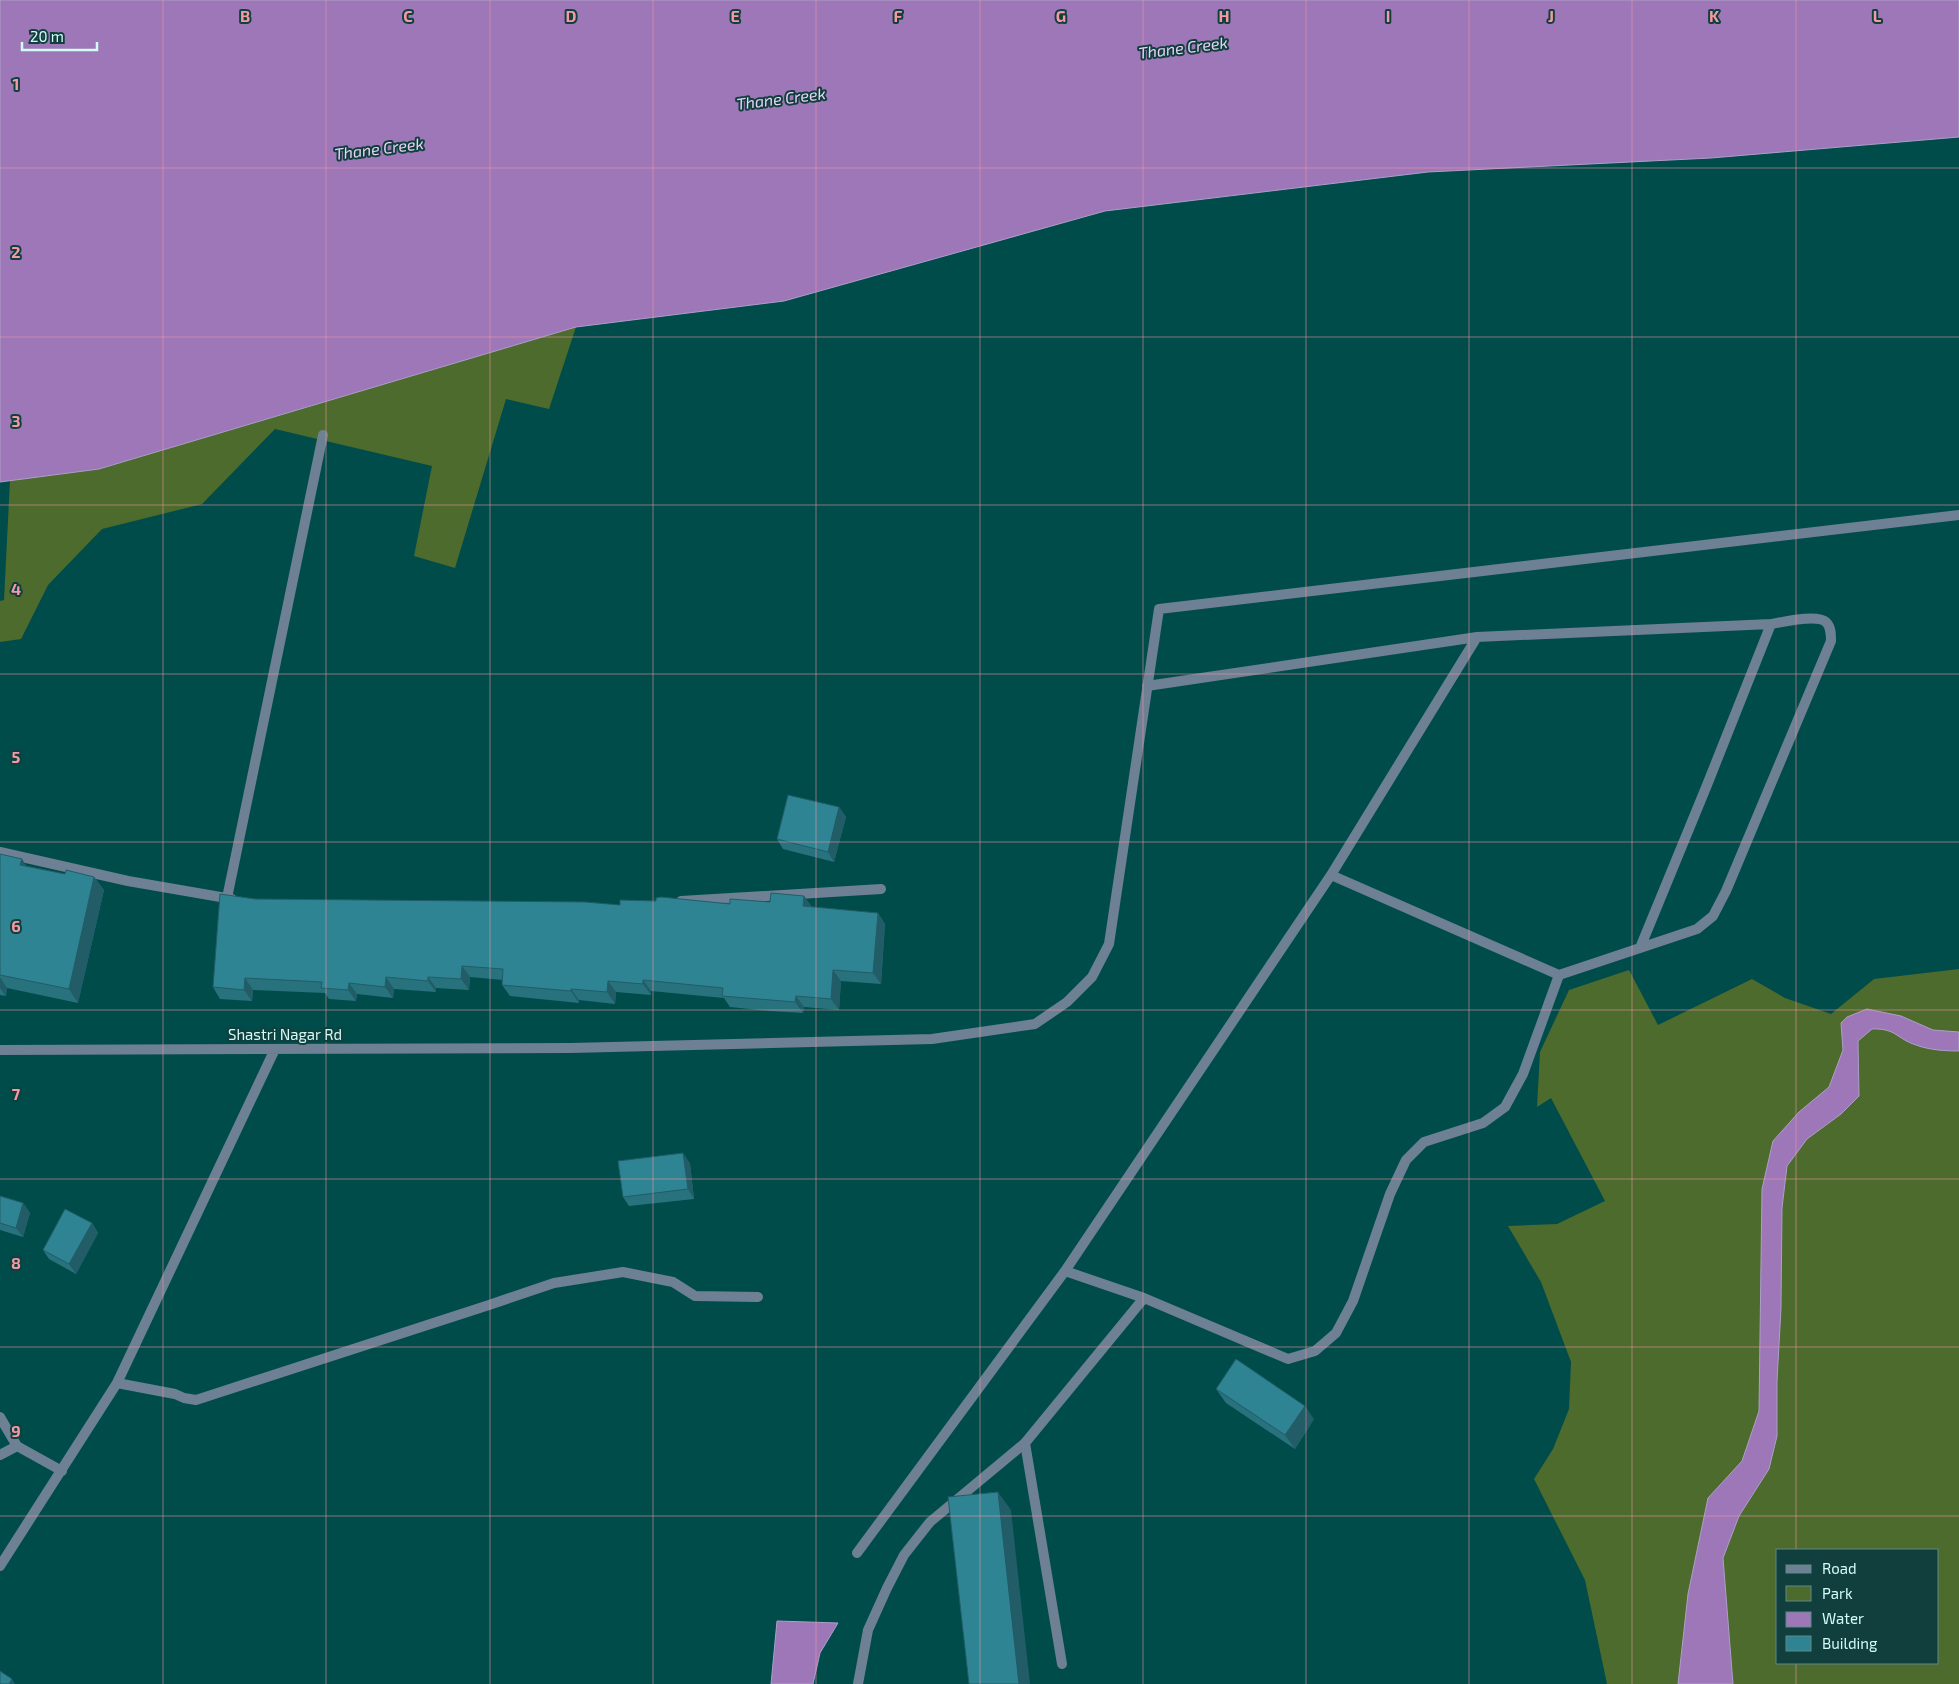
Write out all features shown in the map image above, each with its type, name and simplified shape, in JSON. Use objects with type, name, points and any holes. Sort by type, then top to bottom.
[{"type":"street","points":[[227,898],[323,435]]},
{"type":"street","name":"Shastri Nagar Rd","points":[[0,1050],[571,1048],[932,1038],[1035,1024],[1067,1002],[1092,977],[1109,944],[1159,609],[1959,515]]},
{"type":"street","points":[[1147,686],[1477,637],[1771,624],[1818,618],[1825,622],[1830,630],[1831,641],[1726,891],[1714,916],[1697,929],[1559,975],[1331,875]]},
{"type":"street","points":[[1640,948],[1771,624]]},
{"type":"street","points":[[857,1553],[1064,1271],[1331,875],[1477,637]]},
{"type":"street","points":[[0,852],[128,881],[245,900]]},
{"type":"street","points":[[668,902],[881,889]]},
{"type":"street","points":[[1064,1271],[1144,1298],[1288,1359],[1315,1351],[1336,1333],[1353,1301],[1390,1194],[1406,1160],[1424,1142],[1483,1123],[1505,1107],[1523,1074],[1559,975]]},
{"type":"street","points":[[0,1566],[117,1383],[275,1050]]},
{"type":"street","points":[[117,1383],[196,1400],[554,1283],[623,1272],[673,1282],[696,1296],[758,1296]]},
{"type":"street","points":[[858,1684],[868,1630],[904,1555],[930,1522],[1025,1443],[1144,1298]]},
{"type":"street","points":[[0,1418],[17,1446],[62,1471]]},
{"type":"street","points":[[1025,1443],[1062,1664]]},
{"type":"street","points":[[0,1455],[17,1446]]},
{"type":"green space","points":[[576,327],[549,409],[506,399],[455,568],[414,556],[432,466],[275,429],[202,504],[102,529],[48,585],[21,639],[0,642],[0,601],[4,600],[10,480],[99,469]]},
{"type":"green space","points":[[1959,969],[1959,1684],[1607,1684],[1585,1580],[1534,1479],[1553,1449],[1569,1409],[1571,1362],[1541,1282],[1508,1226],[1557,1224],[1605,1201],[1551,1098],[1537,1107],[1540,1052],[1569,990],[1629,970],[1658,1025],[1752,979],[1785,998],[1831,1014],[1874,979]]},
{"type":"water","name":"Thane Creek","points":[[0,0],[1959,0],[1959,137],[1711,158],[1428,172],[1105,211],[784,301],[576,327],[99,469],[0,482]]},
{"type":"water","points":[[1867,1009],[1901,1016],[1933,1030],[1959,1032],[1959,1051],[1926,1048],[1910,1043],[1886,1030],[1872,1029],[1858,1041],[1859,1096],[1841,1114],[1807,1139],[1787,1166],[1782,1208],[1777,1436],[1769,1469],[1739,1516],[1723,1558],[1733,1684],[1678,1684],[1688,1594],[1708,1498],[1742,1461],[1759,1411],[1762,1189],[1773,1141],[1799,1112],[1829,1087],[1843,1050],[1841,1023],[1847,1017]]},
{"type":"water","points":[[777,1621],[838,1623],[820,1653],[813,1684],[771,1684]]},
{"type":"building","points":[[788,795],[839,807],[828,852],[777,839]]},
{"type":"building","points":[[0,854],[22,859],[20,865],[65,874],[66,870],[94,877],[69,989],[0,975]]},
{"type":"building","points":[[771,893],[804,896],[803,906],[878,913],[873,973],[833,970],[831,999],[796,996],[795,1002],[722,996],[723,988],[643,980],[643,984],[608,981],[607,992],[502,985],[503,969],[462,966],[461,979],[428,977],[428,981],[386,977],[385,987],[349,983],[348,990],[321,988],[322,982],[245,978],[244,990],[213,987],[220,894],[255,899],[585,902],[620,905],[620,900],[656,901],[656,898],[661,897],[730,904],[730,899],[770,902]]},
{"type":"building","points":[[683,1153],[688,1189],[623,1197],[618,1161]]},
{"type":"building","points":[[0,1196],[23,1203],[16,1228],[0,1223]]},
{"type":"building","points":[[65,1209],[92,1223],[69,1264],[43,1250]]},
{"type":"building","points":[[1236,1359],[1305,1406],[1285,1435],[1216,1389]]},
{"type":"building","points":[[998,1492],[1019,1684],[969,1684],[948,1497]]},
{"type":"building","points":[[0,1671],[12,1679],[9,1684],[0,1684]]}]
